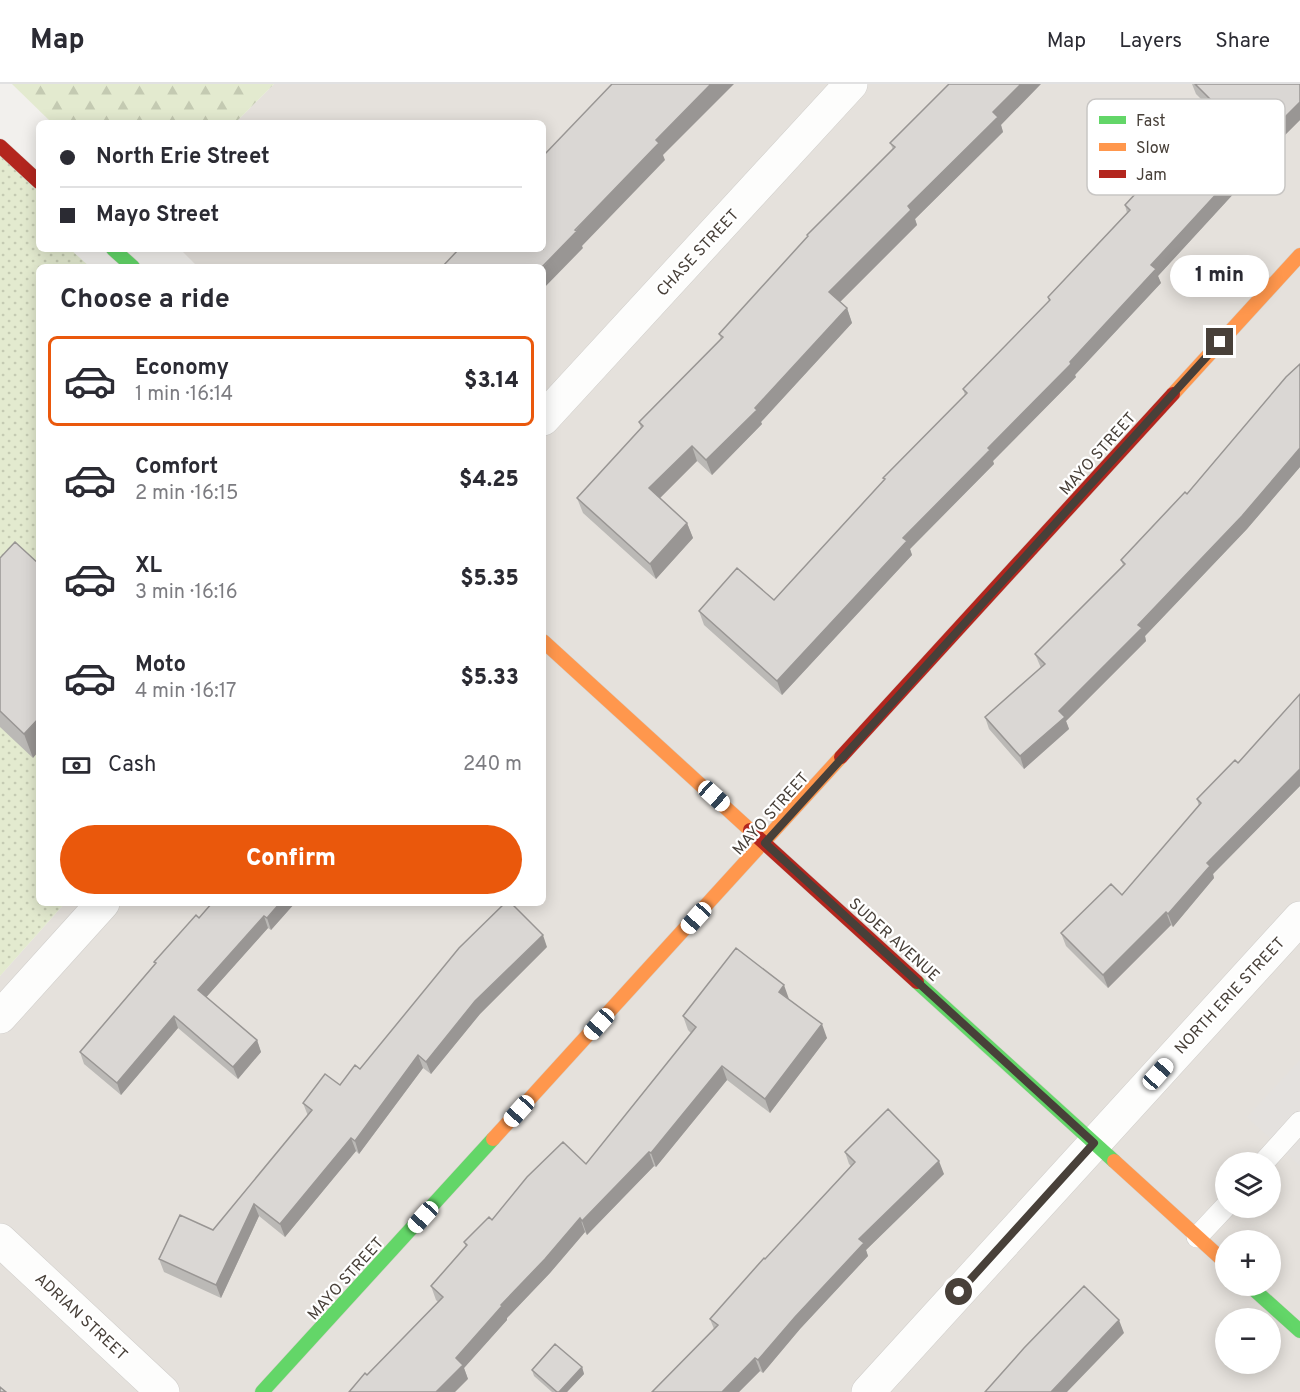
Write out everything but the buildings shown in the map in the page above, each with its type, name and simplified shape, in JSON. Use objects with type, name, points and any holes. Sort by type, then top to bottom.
[{"type":"street","name":"CHASE STREET","points":[[546,416],[851,84]]},
{"type":"street","points":[[0,146],[36,179]]},
{"type":"street","points":[[116,252],[130,264]]},
{"type":"street","name":"MAYO STREET","points":[[262,1392],[1300,255]]},
{"type":"street","name":"SUDER AVENUE","points":[[546,644],[1215,1253]]},
{"type":"street","points":[[0,1017],[101,906]]},
{"type":"street","name":"NORTH ERIE STREET","points":[[868,1392],[1300,918]]},
{"type":"street","name":"ADRIAN STREET","points":[[0,1240],[163,1392]]},
{"type":"street","points":[[1261,1296],[1300,1331]]},
{"type":"lane","points":[[1273,1152],[1300,1122]]},
{"type":"lane","points":[[1197,1237],[1215,1218]]},
{"type":"shaded area","points":[[274,84],[1300,84],[1300,1392],[0,1392],[0,976],[62,906],[546,906],[546,264],[195,264],[183,252],[546,252],[546,120],[238,120]]},
{"type":"shaded area","points":[[1300,1060],[1300,1166],[1247,1117]]},
{"type":"green space","points":[[12,84],[274,84],[238,120],[49,120]]},
{"type":"green space","points":[[0,146],[36,179],[36,252],[73,252],[87,264],[36,264],[36,906],[62,906],[0,976]]},
{"type":"traffic: fast","points":[[116,252],[130,264]]},
{"type":"traffic: fast","points":[[917,982],[1114,1161]]},
{"type":"traffic: fast","points":[[262,1392],[493,1139]]},
{"type":"traffic: fast","points":[[1261,1296],[1300,1331]]},
{"type":"traffic: slow","points":[[1173,394],[1300,255]]},
{"type":"traffic: slow","points":[[546,644],[750,830]]},
{"type":"traffic: slow","points":[[493,1139],[841,757]]},
{"type":"traffic: slow","points":[[1114,1161],[1215,1253]]},
{"type":"traffic: jam","points":[[0,146],[36,179]]},
{"type":"traffic: jam","points":[[841,757],[1173,394]]},
{"type":"traffic: jam","points":[[750,830],[917,982]]},
{"type":"route","points":[[959,1292],[1094,1143],[765,843],[1220,342]]}]
